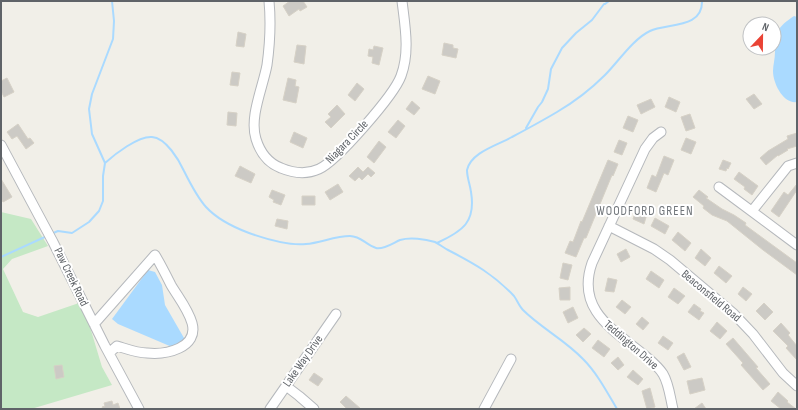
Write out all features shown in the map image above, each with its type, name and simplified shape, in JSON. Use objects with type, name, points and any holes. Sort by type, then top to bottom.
[{"type":"street","name":"Niagara Circle","points":[[269,1],[270,43],[254,120],[255,138],[261,151],[269,161],[283,169],[297,173],[314,170],[329,162],[351,140],[391,94],[401,75],[406,52],[402,1]]},
{"type":"street","name":"Teddington Drive","points":[[661,132],[653,138],[645,149],[589,270],[587,289],[590,302],[604,322],[653,363],[662,374],[674,409]]},
{"type":"street","name":"Paw Creek Road","points":[[1,145],[54,242],[94,324],[139,409]]},
{"type":"street","points":[[752,211],[788,166],[797,163]]},
{"type":"street","points":[[719,187],[797,245]]},
{"type":"street","name":"Beaconsfield Road","points":[[609,226],[654,249],[670,260],[734,314],[753,334],[783,372],[797,386]]},
{"type":"street","points":[[94,324],[155,255],[189,315],[193,331],[190,340],[183,347],[161,353],[148,354],[117,346],[109,352]]},
{"type":"street","name":"Lake Way Drive","points":[[270,409],[336,314]]},
{"type":"street","points":[[484,409],[511,359]]},
{"type":"street","points":[[286,386],[314,409]]},
{"type":"green space","points":[[1,212],[31,219],[48,246],[12,259],[3,269],[23,312],[38,317],[79,303],[90,327],[102,367],[112,385],[31,409],[1,409]]},
{"type":"water","points":[[794,16],[797,17],[797,102],[787,100],[783,96],[777,87],[773,76],[775,56],[782,56],[782,26]]},
{"type":"water","points":[[148,270],[155,272],[162,285],[165,305],[184,338],[184,341],[172,347],[118,324],[112,319]]},
{"type":"building","points":[[290,1],[303,1],[307,7],[300,11],[299,9],[289,16],[283,6]]},
{"type":"building","points":[[238,32],[246,34],[244,47],[236,46]]},
{"type":"building","points":[[444,43],[453,45],[453,48],[458,49],[456,58],[442,55]]},
{"type":"building","points":[[297,45],[306,46],[304,64],[294,62]]},
{"type":"building","points":[[374,46],[383,48],[379,65],[372,63],[373,57],[368,56],[369,49],[373,50]]},
{"type":"building","points":[[232,72],[240,73],[238,86],[230,85]]},
{"type":"building","points":[[428,76],[440,81],[435,94],[422,89]]},
{"type":"building","points":[[7,78],[14,92],[4,97],[1,91],[1,81]]},
{"type":"building","points":[[288,78],[296,80],[295,86],[299,87],[296,103],[283,100]]},
{"type":"building","points":[[357,83],[364,89],[355,101],[348,95]]},
{"type":"building","points":[[754,94],[762,104],[754,109],[746,99]]},
{"type":"building","points":[[669,97],[680,102],[676,112],[665,107]]},
{"type":"building","points":[[651,99],[655,107],[641,114],[637,105]]},
{"type":"building","points":[[412,101],[420,108],[414,115],[406,109]]},
{"type":"building","points":[[337,105],[345,114],[331,128],[325,122],[331,117],[328,114]]},
{"type":"building","points":[[228,112],[237,113],[236,126],[227,125]]},
{"type":"building","points":[[690,114],[695,128],[686,131],[681,117]]},
{"type":"building","points":[[628,116],[638,120],[633,132],[623,128]]},
{"type":"building","points":[[398,120],[405,126],[396,138],[388,132]]},
{"type":"building","points":[[18,124],[28,139],[30,138],[34,143],[26,149],[17,136],[12,139],[7,132]]},
{"type":"building","points":[[294,132],[307,138],[303,148],[290,142]]},
{"type":"building","points":[[797,133],[797,146],[787,149],[788,150],[778,155],[766,165],[760,158],[768,151],[788,139],[787,136]]},
{"type":"building","points":[[686,138],[696,142],[691,154],[681,150]]},
{"type":"building","points":[[619,140],[627,143],[622,155],[614,152]]},
{"type":"building","points":[[379,141],[386,147],[374,163],[367,157]]},
{"type":"building","points":[[664,156],[674,160],[668,175],[664,173],[656,192],[647,188],[652,175],[656,177]]},
{"type":"building","points":[[608,160],[618,164],[586,238],[584,238],[576,257],[565,253],[570,241],[573,242]]},
{"type":"building","points":[[723,160],[731,163],[726,171],[719,169]]},
{"type":"building","points":[[240,166],[255,174],[251,183],[235,176]]},
{"type":"building","points":[[358,167],[363,172],[368,167],[375,173],[371,177],[368,174],[362,180],[359,177],[355,181],[349,176]]},
{"type":"building","points":[[739,172],[758,186],[752,195],[744,189],[745,187],[734,179]]},
{"type":"building","points":[[1,179],[12,197],[3,202],[1,198]]},
{"type":"building","points":[[338,184],[343,192],[330,200],[325,192]]},
{"type":"building","points":[[797,184],[797,190],[779,217],[771,211],[784,192],[788,195]]},
{"type":"building","points":[[272,190],[285,195],[281,205],[273,202],[274,200],[269,197]]},
{"type":"building","points":[[699,190],[708,197],[706,198],[746,223],[745,225],[797,263],[797,275],[727,221],[712,215],[703,208],[704,206],[693,197]]},
{"type":"building","points":[[302,196],[315,196],[315,205],[302,205]]},
{"type":"building","points":[[636,210],[647,214],[644,224],[633,219]]},
{"type":"building","points":[[655,218],[669,226],[665,234],[651,226]]},
{"type":"building","points":[[277,219],[288,221],[287,229],[275,226]]},
{"type":"building","points":[[678,232],[691,243],[685,251],[672,240]]},
{"type":"building","points":[[626,249],[630,257],[621,262],[617,254]]},
{"type":"building","points":[[701,249],[711,258],[705,266],[695,258]]},
{"type":"building","points":[[563,263],[572,265],[568,280],[560,278]]},
{"type":"building","points":[[719,266],[732,276],[726,283],[714,273]]},
{"type":"building","points":[[651,271],[664,280],[659,288],[646,279]]},
{"type":"building","points":[[608,278],[617,280],[614,292],[605,291]]},
{"type":"building","points":[[570,287],[570,300],[560,300],[559,288]]},
{"type":"building","points":[[743,287],[752,294],[746,301],[738,294]]},
{"type":"building","points":[[674,288],[685,296],[678,304],[668,297]]},
{"type":"building","points":[[622,300],[631,307],[625,314],[616,307]]},
{"type":"building","points":[[764,303],[773,312],[765,320],[756,311]]},
{"type":"building","points":[[694,304],[704,313],[699,320],[688,312]]},
{"type":"building","points":[[573,307],[578,318],[568,323],[563,312]]},
{"type":"building","points":[[642,317],[649,323],[643,330],[636,324]]},
{"type":"building","points":[[717,322],[727,331],[720,339],[710,331]]},
{"type":"building","points":[[781,323],[790,333],[788,335],[797,346],[797,360],[786,348],[788,346],[773,331]]},
{"type":"building","points":[[584,328],[591,334],[583,342],[576,335]]},
{"type":"building","points":[[663,336],[673,343],[668,350],[658,343]]},
{"type":"building","points":[[733,338],[758,367],[756,368],[770,384],[763,390],[741,365],[743,363],[726,344]]},
{"type":"building","points":[[598,340],[610,349],[604,357],[592,348]]},
{"type":"building","points":[[684,353],[691,367],[684,370],[677,357]]},
{"type":"building","points":[[618,357],[624,365],[618,370],[611,363]]},
{"type":"building","points":[[62,365],[64,377],[56,379],[54,366]]},
{"type":"building","points":[[633,370],[643,379],[638,385],[627,377]]},
{"type":"building","points":[[314,373],[323,379],[318,386],[309,380]]},
{"type":"building","points":[[702,378],[705,390],[690,394],[687,381]]},
{"type":"building","points":[[650,388],[655,407],[647,409],[642,391]]},
{"type":"building","points":[[778,392],[796,409],[781,409],[771,401]]},
{"type":"building","points":[[346,396],[361,409],[347,409],[340,402]]},
{"type":"building","points":[[112,401],[113,405],[118,403],[120,409],[103,409],[102,407],[105,406],[104,403]]},
{"type":"building","points":[[702,403],[706,409],[694,409]]},
{"type":"waterway","points":[[51,234],[58,231],[72,233],[89,222],[99,211],[103,201],[103,176],[105,163],[92,134],[89,109],[92,94],[113,39],[114,21],[112,1]]},
{"type":"waterway","points":[[526,128],[548,89],[551,69],[562,48],[576,33],[592,20],[604,4],[609,1]]},
{"type":"waterway","points":[[437,243],[461,230],[469,218],[472,202],[467,170],[474,158],[570,104],[588,91],[610,70],[638,39],[650,31],[683,24],[690,21],[697,16],[701,10],[702,1]]},
{"type":"waterway","points":[[105,163],[140,139],[146,137],[157,138],[171,150],[182,166],[191,185],[210,211],[220,219],[237,228],[277,242],[306,244],[350,236],[357,237],[376,248],[385,247],[404,239],[418,239],[435,242],[491,275],[514,296],[522,308],[537,323],[576,352],[597,376],[617,409]]},
{"type":"waterway","points":[[1,257],[47,236]]},
{"type":"district","name":"WOODFORD GREEN","points":[[645,211]]}]
